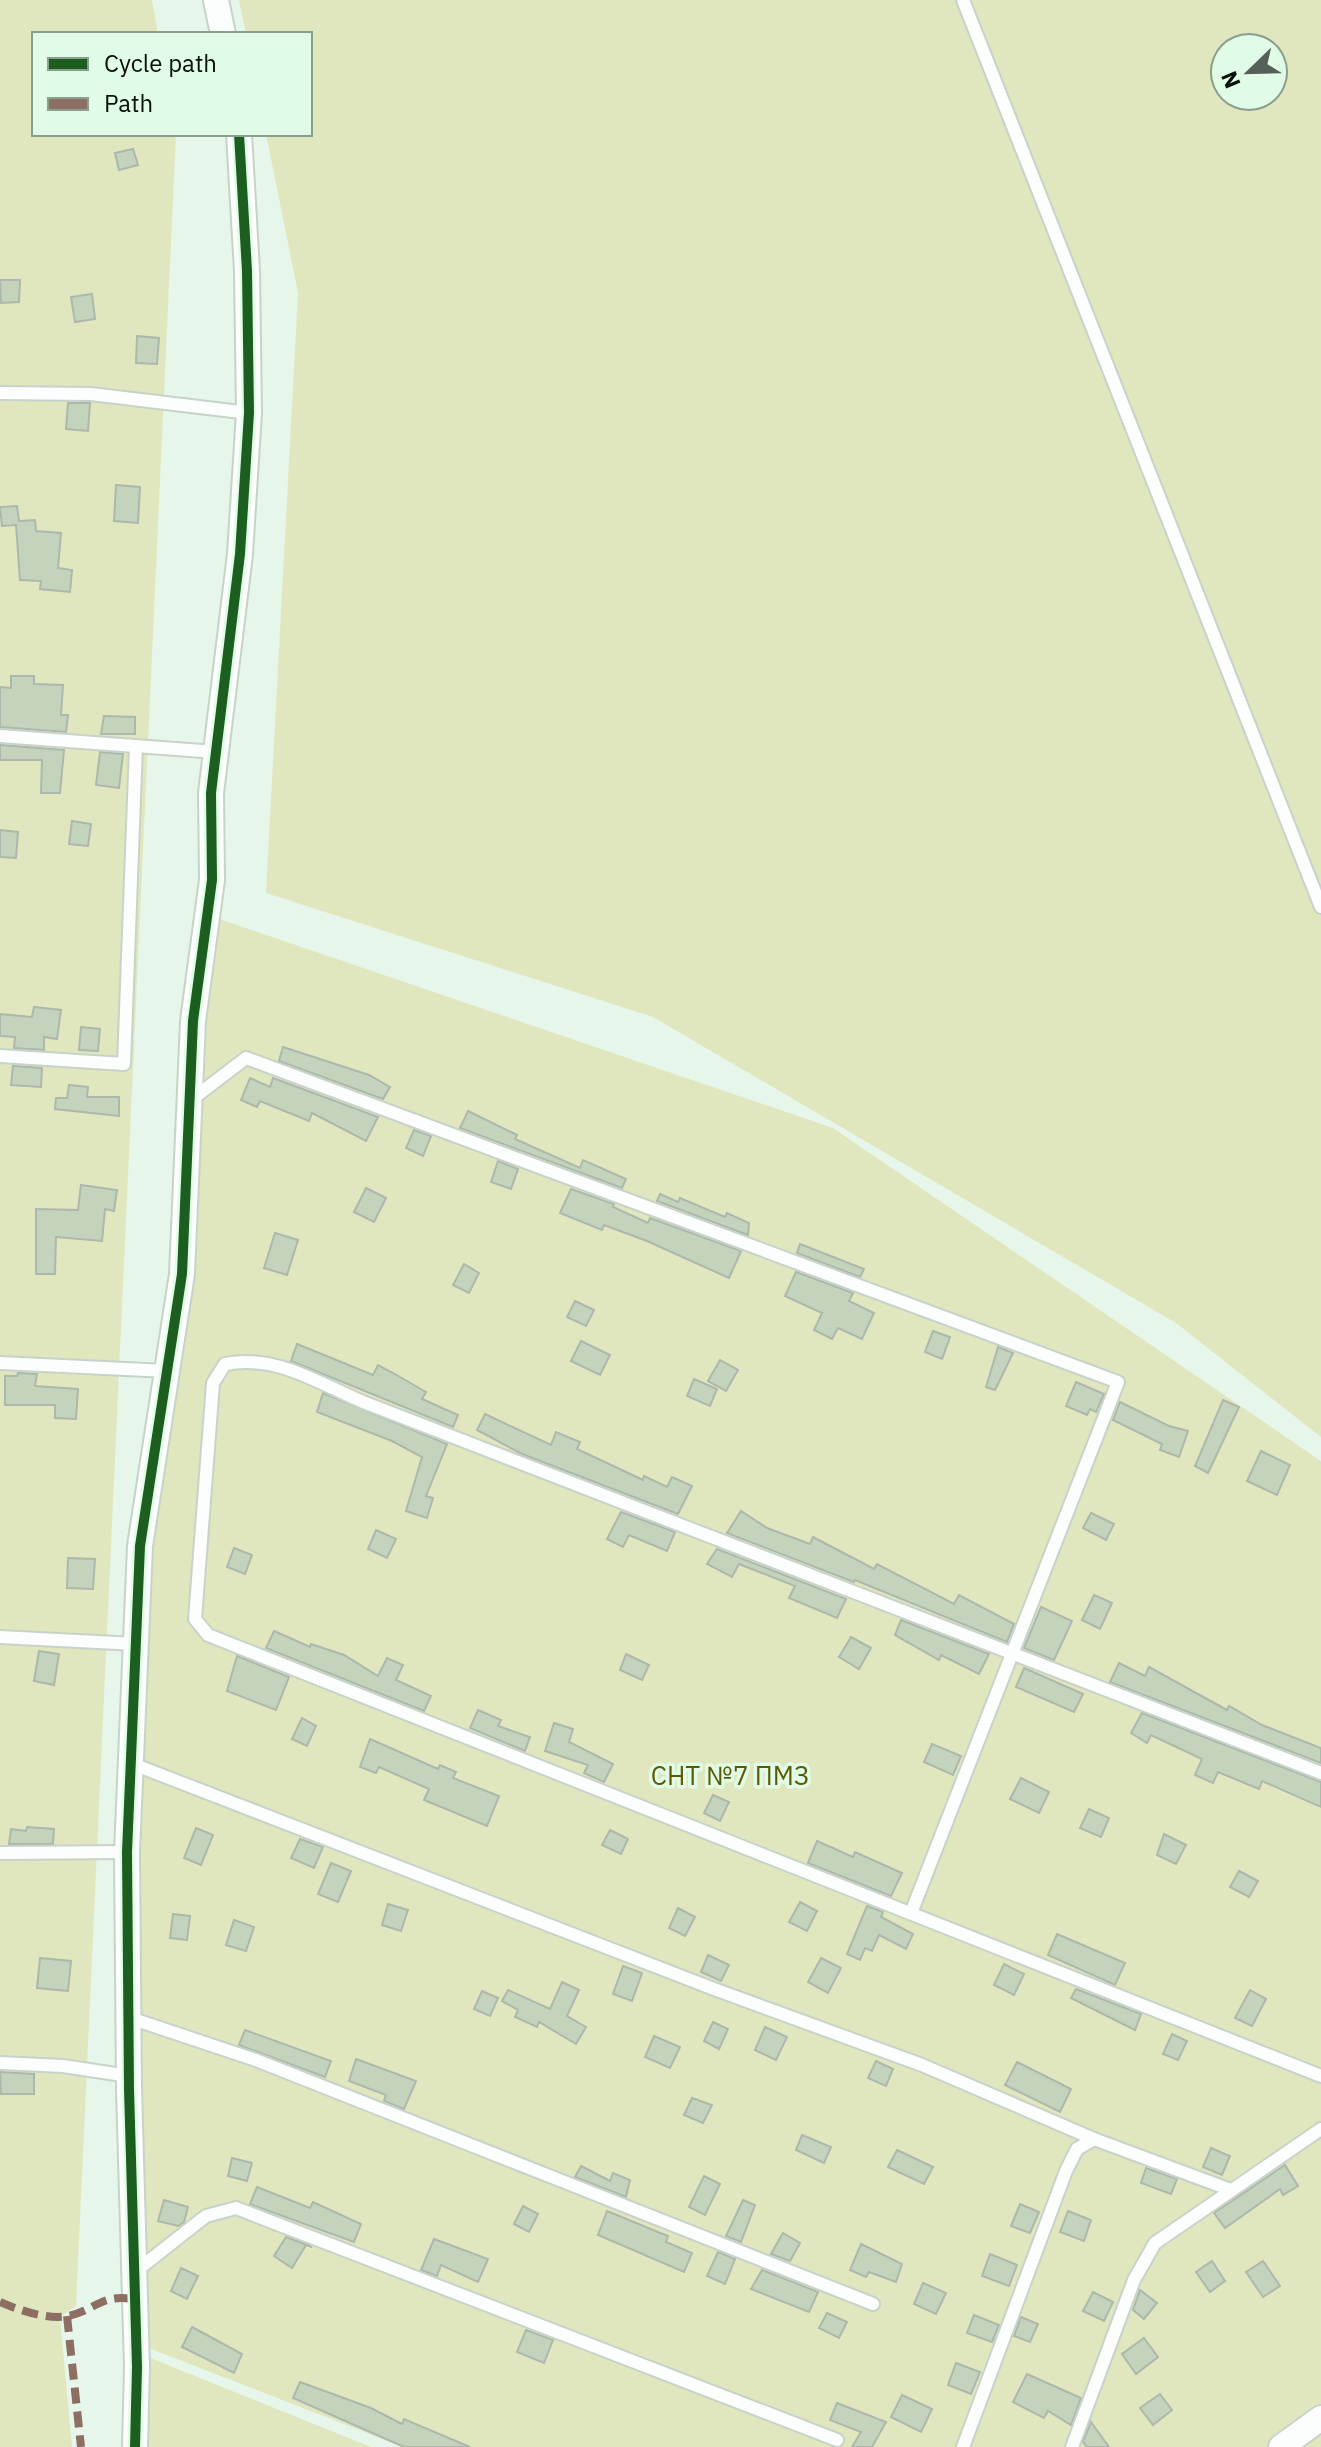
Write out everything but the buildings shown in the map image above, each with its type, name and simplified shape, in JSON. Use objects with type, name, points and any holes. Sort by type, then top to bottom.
[{"type":"street","points":[[216,0],[223,32]]},
{"type":"street","points":[[135,2447],[127,1852],[140,1546],[182,1274],[193,1021],[212,880],[211,793],[240,554],[249,413],[247,271],[239,136]]},
{"type":"street","points":[[1281,2447],[1321,2418]]},
{"type":"lane","points":[[963,0],[1321,907]]},
{"type":"lane","points":[[0,393],[91,394],[249,413]]},
{"type":"lane","points":[[0,736],[216,752]]},
{"type":"lane","points":[[0,1056],[124,1064],[136,746]]},
{"type":"lane","points":[[189,1101],[246,1058],[1118,1382],[911,1913]]},
{"type":"lane","points":[[1321,1773],[363,1402],[275,1364],[250,1359],[225,1364],[213,1383],[195,1619],[208,1635],[1321,2076]]},
{"type":"lane","points":[[0,1363],[167,1371]]},
{"type":"lane","points":[[0,1637],[136,1644]]},
{"type":"lane","points":[[138,1766],[699,1983],[922,2065],[1094,2139],[1231,2190]]},
{"type":"lane","points":[[0,1853],[127,1852]]},
{"type":"lane","points":[[127,2017],[256,2060],[873,2304]]},
{"type":"lane","points":[[0,2063],[63,2066],[129,2076]]},
{"type":"lane","points":[[1072,2447],[1134,2280],[1155,2243],[1321,2129]]},
{"type":"lane","points":[[963,2447],[1066,2171],[1077,2149],[1094,2139]]},
{"type":"lane","points":[[134,2274],[206,2216],[236,2208],[837,2440]]},
{"type":"green space","points":[[0,0],[152,0],[158,32],[32,32],[32,136],[176,136],[76,2306],[60,2317],[72,2447],[0,2447]]},
{"type":"green space","points":[[239,0],[1321,0],[1321,1437],[1176,1323],[653,1017],[266,893],[298,293],[266,136],[312,136],[312,32],[246,32]]},
{"type":"green space","name":"СНТ №7 ПМЗ","points":[[205,914],[833,1128],[1321,1461],[1321,2447],[403,2447],[146,2347],[136,1644]]},
{"type":"green space","points":[[148,2357],[371,2447],[149,2447]]},
{"type":"marked path","points":[[0,2302],[33,2314],[60,2317],[113,2299],[134,2299]]},
{"type":"marked path","points":[[67,2316],[81,2447]]},
{"type":"cycle path","points":[[135,2447],[137,2367],[129,2089],[127,1852],[140,1546],[182,1274],[193,1021],[212,880],[211,793],[240,554],[249,413],[247,271],[239,136]]}]
